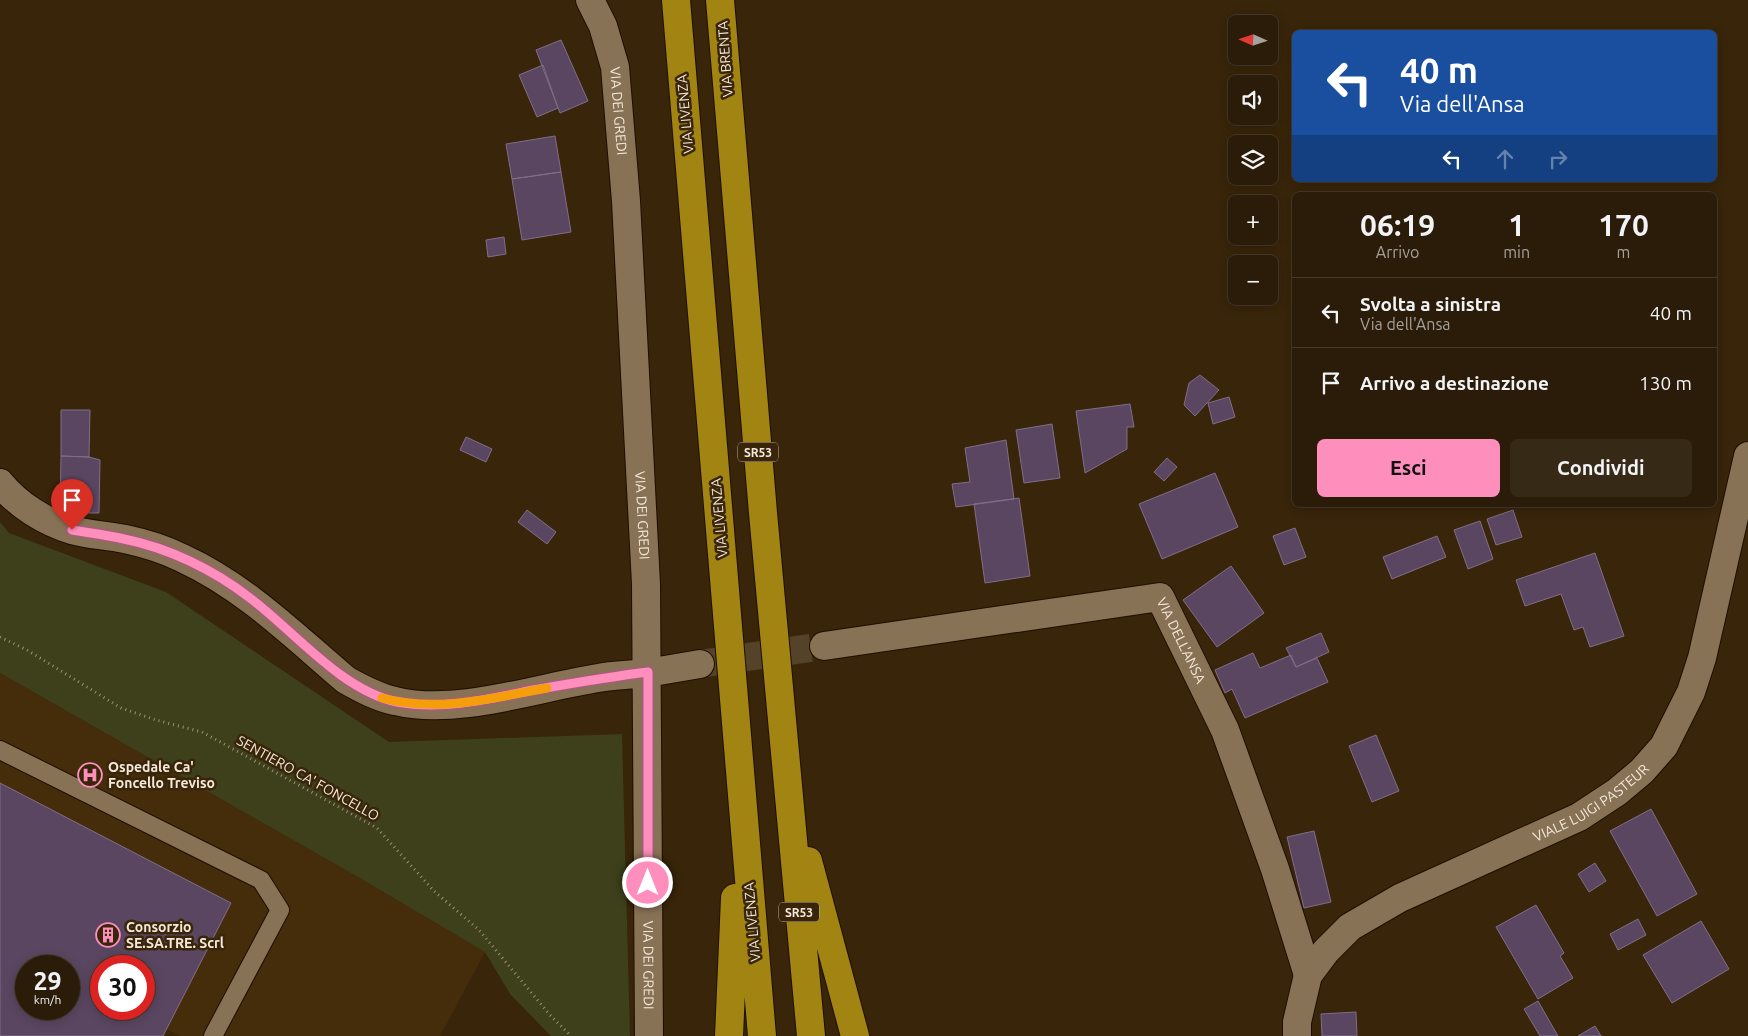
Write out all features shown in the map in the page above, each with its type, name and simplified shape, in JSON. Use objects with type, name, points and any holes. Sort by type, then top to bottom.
[{"type":"highway","name":"VIA LIVENZA","points":[[676,0],[762,1036]]},
{"type":"highway","name":"VIA BRENTA","points":[[720,0],[788,787]]},
{"type":"highway","points":[[729,1036],[740,786]]},
{"type":"highway","points":[[788,787],[855,1036]]},
{"type":"highway","name":"SR53","points":[[788,787],[811,1036]]},
{"type":"street","name":"VIA DEI GREDI","points":[[590,0],[603,26],[615,67],[626,201],[646,584],[649,1036]]},
{"type":"street","name":"VIALE LUIGI PASTEUR","points":[[1297,1036],[1297,1022],[1308,975],[1326,951],[1350,927],[1400,898],[1579,817],[1617,792],[1642,771],[1659,752],[1684,708],[1702,658],[1748,456]]},
{"type":"street","points":[[0,483],[29,510],[51,522],[72,530],[126,539],[155,547],[181,557],[212,573],[250,597],[346,680],[379,697],[409,704],[457,704],[599,678],[700,664]]},
{"type":"street","name":"VIA DELL'ANSA","points":[[824,646],[1160,597],[1225,730],[1275,869],[1308,975]]},
{"type":"lane","points":[[0,750],[261,880],[280,910],[213,1036]]},
{"type":"path","name":"SENTIERO CA' FONCELLO","points":[[0,637],[27,650],[121,708],[156,720],[202,732],[376,828],[434,891],[479,930],[550,1015],[571,1036]]},
{"type":"shaded area","name":"Ospedale Ca' Foncello Treviso","points":[[0,673],[358,877],[485,952],[440,1036],[180,1036],[167,1029],[163,1036],[0,1036]]},
{"type":"green space","points":[[0,522],[9,533],[166,592],[389,742],[622,734],[630,1036],[551,1036],[510,994],[485,952],[358,877],[0,673]]},
{"type":"building","points":[[561,40],[588,101],[560,113],[536,50]]},
{"type":"building","points":[[543,65],[558,108],[537,117],[519,75]]},
{"type":"building","points":[[555,136],[561,172],[512,179],[506,144]]},
{"type":"building","points":[[561,172],[571,232],[522,240],[512,179]]},
{"type":"building","points":[[504,237],[506,254],[488,257],[486,240]]},
{"type":"building","points":[[1200,375],[1219,390],[1195,416],[1184,405],[1189,383]]},
{"type":"building","points":[[1229,397],[1235,417],[1213,424],[1208,403]]},
{"type":"building","points":[[1130,404],[1134,427],[1127,427],[1127,449],[1085,473],[1076,411]]},
{"type":"building","points":[[61,410],[90,410],[89,457],[61,456]]},
{"type":"building","points":[[1052,424],[1060,478],[1024,483],[1016,430]]},
{"type":"building","points":[[466,437],[492,449],[486,462],[460,450]]},
{"type":"building","points":[[1006,440],[1014,499],[956,507],[952,484],[970,482],[965,448]]},
{"type":"building","points":[[61,456],[89,457],[100,460],[99,513],[60,513]]},
{"type":"building","points":[[1167,458],[1177,467],[1164,481],[1154,472]]},
{"type":"building","points":[[1215,473],[1238,527],[1162,559],[1139,504]]},
{"type":"building","points":[[1019,498],[1030,576],[985,583],[974,504]]},
{"type":"building","points":[[527,510],[556,532],[547,544],[518,522]]},
{"type":"building","points":[[1513,510],[1522,537],[1496,545],[1487,519]]},
{"type":"building","points":[[1480,521],[1493,559],[1468,569],[1454,530]]},
{"type":"building","points":[[1295,528],[1306,557],[1284,565],[1273,536]]},
{"type":"building","points":[[1437,536],[1446,557],[1392,579],[1383,557]]},
{"type":"building","points":[[1595,553],[1624,636],[1590,647],[1583,627],[1574,630],[1561,594],[1525,606],[1516,580]]},
{"type":"building","points":[[1231,566],[1264,613],[1217,647],[1183,600]]},
{"type":"building","points":[[1321,633],[1329,652],[1296,667],[1286,648]]},
{"type":"building","points":[[1253,653],[1260,668],[1291,655],[1296,667],[1317,658],[1328,682],[1245,718],[1232,689],[1225,693],[1215,670]]},
{"type":"building","points":[[1376,735],[1399,791],[1372,802],[1349,746]]},
{"type":"building","name":"Consorzio SE.SA.TRE. Scrl","points":[[0,783],[231,903],[163,1036],[0,1036]]},
{"type":"building","points":[[1651,809],[1697,894],[1657,916],[1610,831]]},
{"type":"building","points":[[1314,831],[1331,902],[1304,908],[1287,837]]},
{"type":"building","points":[[1595,863],[1606,881],[1589,892],[1578,874]]},
{"type":"building","points":[[1536,905],[1564,953],[1560,956],[1573,978],[1538,999],[1496,927]]},
{"type":"building","points":[[1638,919],[1646,935],[1618,950],[1610,934]]},
{"type":"building","points":[[1701,921],[1729,969],[1672,1003],[1643,955]]},
{"type":"building","points":[[1538,1001],[1558,1036],[1540,1036],[1524,1009]]},
{"type":"building","points":[[1356,1012],[1357,1036],[1322,1036],[1321,1014]]},
{"type":"building","points":[[1595,1026],[1601,1036],[1578,1036]]},
{"type":"tunnel","points":[[700,664],[824,646]]},
{"type":"slow traffic","points":[[382,698],[409,704],[457,704],[547,688]]},
{"type":"place","name":"Ospedale Ca' Foncello Treviso","points":[[90,775]]},
{"type":"place","name":"Consorzio SE.SA.TRE. Scrl","points":[[108,935]]},
{"type":"route","points":[[72,530],[126,539],[155,547],[181,557],[212,573],[250,597],[346,680],[362,690],[395,702],[427,705],[475,702],[599,678],[648,672],[648,883]]}]
